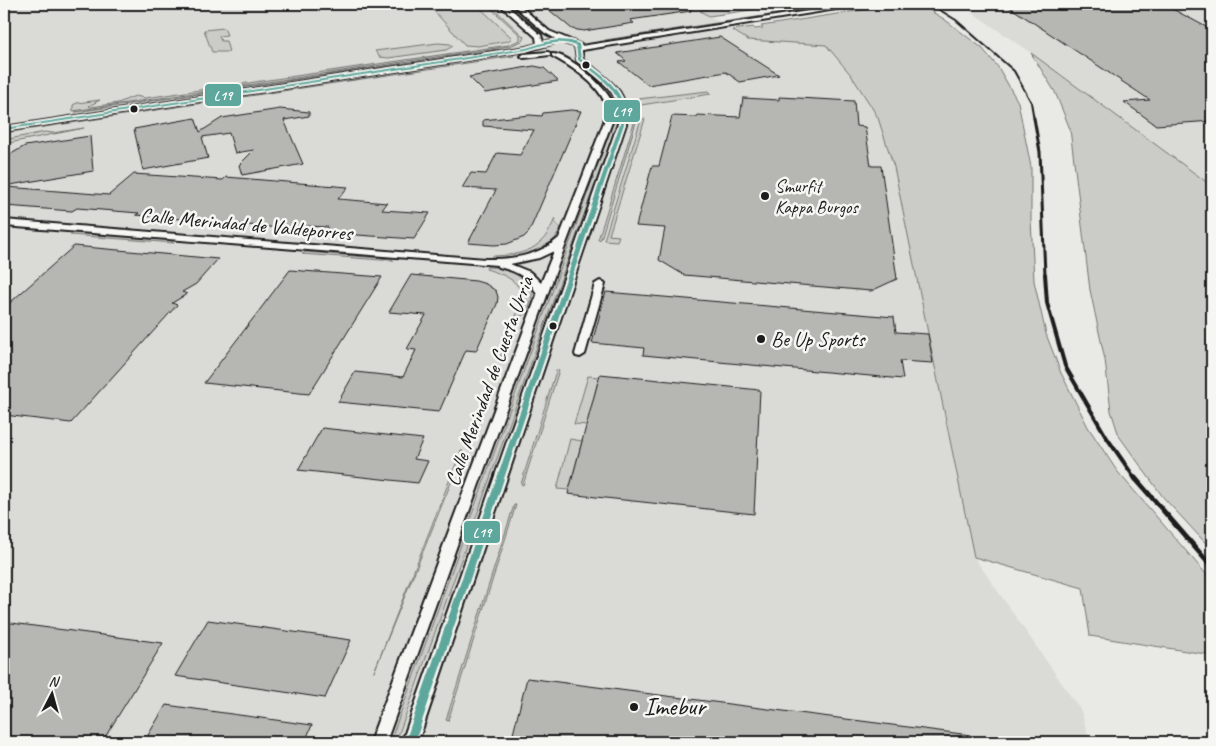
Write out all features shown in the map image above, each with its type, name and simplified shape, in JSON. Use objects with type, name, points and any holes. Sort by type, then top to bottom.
[{"type":"street","points":[[502,4],[538,36],[540,46]]},
{"type":"street","name":"Calle Merindad de Cuesta Urria","points":[[410,742],[625,111],[621,97],[579,59],[571,48],[547,32],[515,4]]},
{"type":"street","points":[[4,136],[551,54],[592,40],[830,4]]},
{"type":"street","points":[[4,129],[540,46],[553,41],[571,48],[864,4]]},
{"type":"street","name":"Calle Merindad de Cuesta Urria","points":[[378,742],[608,122],[610,108],[600,90],[567,61],[540,51],[540,46]]},
{"type":"street","name":"Calle Merindad de Valdeporres","points":[[4,223],[485,262],[511,267],[528,274],[540,285],[542,296]]},
{"type":"street","name":"Calle Merindad de Valdeporres","points":[[485,262],[517,261],[537,257],[553,248],[565,237]]},
{"type":"street","points":[[580,354],[600,284]]},
{"type":"shaded area","points":[[4,4],[722,4],[701,11],[748,40],[826,44],[851,75],[878,118],[894,167],[974,557],[1081,711],[1090,742],[4,742]]},
{"type":"shaded area","points":[[461,4],[477,5],[512,38],[508,41],[478,46],[465,45],[433,10],[438,7]]},
{"type":"shaded area","points":[[486,4],[489,4],[524,37],[522,41],[510,46],[73,111],[73,105],[77,103],[100,100],[89,106],[91,107],[118,103],[135,96],[145,98],[508,45],[520,40],[520,35]]},
{"type":"shaded area","points":[[721,4],[792,4],[709,16],[700,11]]},
{"type":"shaded area","points":[[842,4],[852,4],[605,40]]},
{"type":"shaded area","points":[[900,4],[926,5],[924,7],[944,19],[982,48],[998,67],[1018,102],[1031,167],[1034,281],[1046,334],[1061,373],[1088,427],[1117,471],[1212,581],[1212,655],[1090,636],[1083,588],[974,557],[894,167],[878,118],[851,75],[826,45],[748,40],[732,30],[753,27],[755,29],[763,28],[761,26]]},
{"type":"shaded area","points":[[960,4],[1203,4],[1212,9],[1212,186],[1031,53]]},
{"type":"shaded area","points":[[224,28],[227,35],[219,36],[221,41],[226,41],[229,52],[212,52],[204,30]]},
{"type":"shaded area","points":[[438,43],[453,46],[446,50],[388,58],[380,57],[375,51]]},
{"type":"shaded area","points":[[498,49],[507,51],[497,50],[75,112]]},
{"type":"shaded area","points":[[1031,53],[1212,186],[1212,550],[1163,497],[1119,436],[1111,411],[1105,360],[1090,290],[1070,129],[1055,92]]},
{"type":"shaded area","points":[[512,54],[514,56],[4,133],[4,131]]},
{"type":"shaded area","points":[[576,64],[579,64],[601,82],[612,96],[618,112],[617,122],[396,742],[390,742],[615,117],[613,101],[608,93],[597,81]]},
{"type":"shaded area","points":[[708,91],[711,94],[641,105],[638,99]]},
{"type":"shaded area","points":[[639,112],[601,239],[598,240],[637,113]]},
{"type":"shaded area","points":[[641,119],[645,119],[609,235],[619,236],[617,241],[604,240]]},
{"type":"shaded area","points":[[84,128],[4,144],[4,140],[45,132],[53,133]]},
{"type":"shaded area","points":[[555,218],[555,223],[561,228],[549,245],[541,251],[522,257],[491,259],[492,256],[514,254],[531,249],[545,237]]},
{"type":"shaded area","points":[[74,233],[170,240],[174,243],[70,235]]},
{"type":"shaded area","points":[[306,252],[392,259],[394,261],[302,254]]},
{"type":"shaded area","points":[[487,267],[515,272],[527,280],[533,292],[528,313],[517,317],[500,358],[521,303],[521,295],[516,284],[499,273],[486,269]]},
{"type":"shaded area","points":[[559,370],[523,485],[521,484],[556,371]]},
{"type":"shaded area","points":[[588,376],[599,377],[587,425],[574,424]]},
{"type":"shaded area","points":[[570,439],[582,441],[569,490],[557,489]]},
{"type":"shaded area","points":[[461,451],[463,451],[459,463],[374,672]]},
{"type":"shaded area","points":[[514,505],[516,505],[448,721],[446,720]]},
{"type":"building","points":[[542,4],[626,4],[626,9],[661,4],[691,4],[691,11],[630,20],[634,23],[584,31],[572,29]]},
{"type":"building","points":[[1005,4],[1163,4],[1212,30],[1212,121],[1156,125],[1124,102],[1150,100]]},
{"type":"building","points":[[720,37],[779,75],[740,82],[726,72],[648,85],[619,62],[626,61],[617,53]]},
{"type":"building","points":[[534,66],[544,68],[558,81],[485,93],[469,77]]},
{"type":"building","name":"Smurfit Kappa Burgos","points":[[779,97],[854,101],[856,126],[865,127],[871,166],[881,166],[897,279],[871,291],[684,275],[659,260],[665,228],[636,226],[652,166],[659,166],[672,116],[740,117],[743,98],[779,100]]},
{"type":"building","points":[[280,109],[309,112],[309,116],[284,120],[303,164],[242,175],[239,165],[254,150],[235,153],[229,133],[202,137],[208,158],[143,170],[134,129],[195,118],[200,132],[222,118]]},
{"type":"building","points":[[571,110],[581,111],[529,232],[524,237],[507,244],[468,243],[496,190],[462,188],[471,173],[486,174],[497,153],[520,155],[534,130],[483,126],[483,120],[530,115],[542,116],[543,113]]},
{"type":"building","points":[[90,136],[93,171],[4,186],[4,158],[25,146]]},
{"type":"building","points":[[134,174],[223,180],[226,177],[348,187],[338,199],[387,203],[382,210],[430,213],[414,239],[329,233],[328,227],[306,226],[303,230],[77,208],[72,211],[5,206],[6,187],[109,195]]},
{"type":"building","points":[[74,246],[218,259],[196,284],[182,292],[187,294],[172,303],[177,305],[71,423],[4,415],[4,308]]},
{"type":"building","points":[[290,270],[382,277],[309,394],[204,383]]},
{"type":"building","points":[[411,275],[476,281],[486,284],[496,291],[498,297],[497,304],[476,351],[466,350],[439,412],[338,402],[355,372],[403,377],[416,350],[407,349],[426,315],[389,312]]},
{"type":"building","name":"Be Up Sports","points":[[606,292],[894,317],[896,332],[928,334],[933,363],[900,361],[903,379],[643,355],[644,348],[592,343]]},
{"type":"building","points":[[600,374],[760,390],[754,514],[568,494]]},
{"type":"building","points":[[322,428],[423,439],[414,459],[428,461],[418,483],[298,470]]},
{"type":"building","points":[[208,620],[351,640],[325,698],[175,676]]},
{"type":"building","points":[[4,622],[163,643],[102,742],[4,742]]},
{"type":"building","name":"Imebur","points":[[527,678],[970,735],[969,742],[511,742]]},
{"type":"building","points":[[166,705],[312,725],[305,742],[144,742]]},
{"type":"railway","points":[[930,4],[956,20],[1014,71],[1031,102],[1034,120]]},
{"type":"railway","points":[[1034,118],[1040,152],[1045,275]]},
{"type":"railway","points":[[1045,274],[1047,303],[1065,366],[1107,438],[1136,480]]},
{"type":"railway","points":[[1135,478],[1212,567]]},
{"type":"transit line","name":"L19","points":[[4,129],[526,49],[558,41],[571,42],[578,45],[579,59],[604,79],[617,93],[623,112],[622,124],[410,742]]},
{"type":"place","name":"Smurfit Kappa Burgos","points":[[765,196]]},
{"type":"place","name":"Be Up Sports","points":[[761,339]]},
{"type":"place","name":"Imebur","points":[[634,707]]}]
